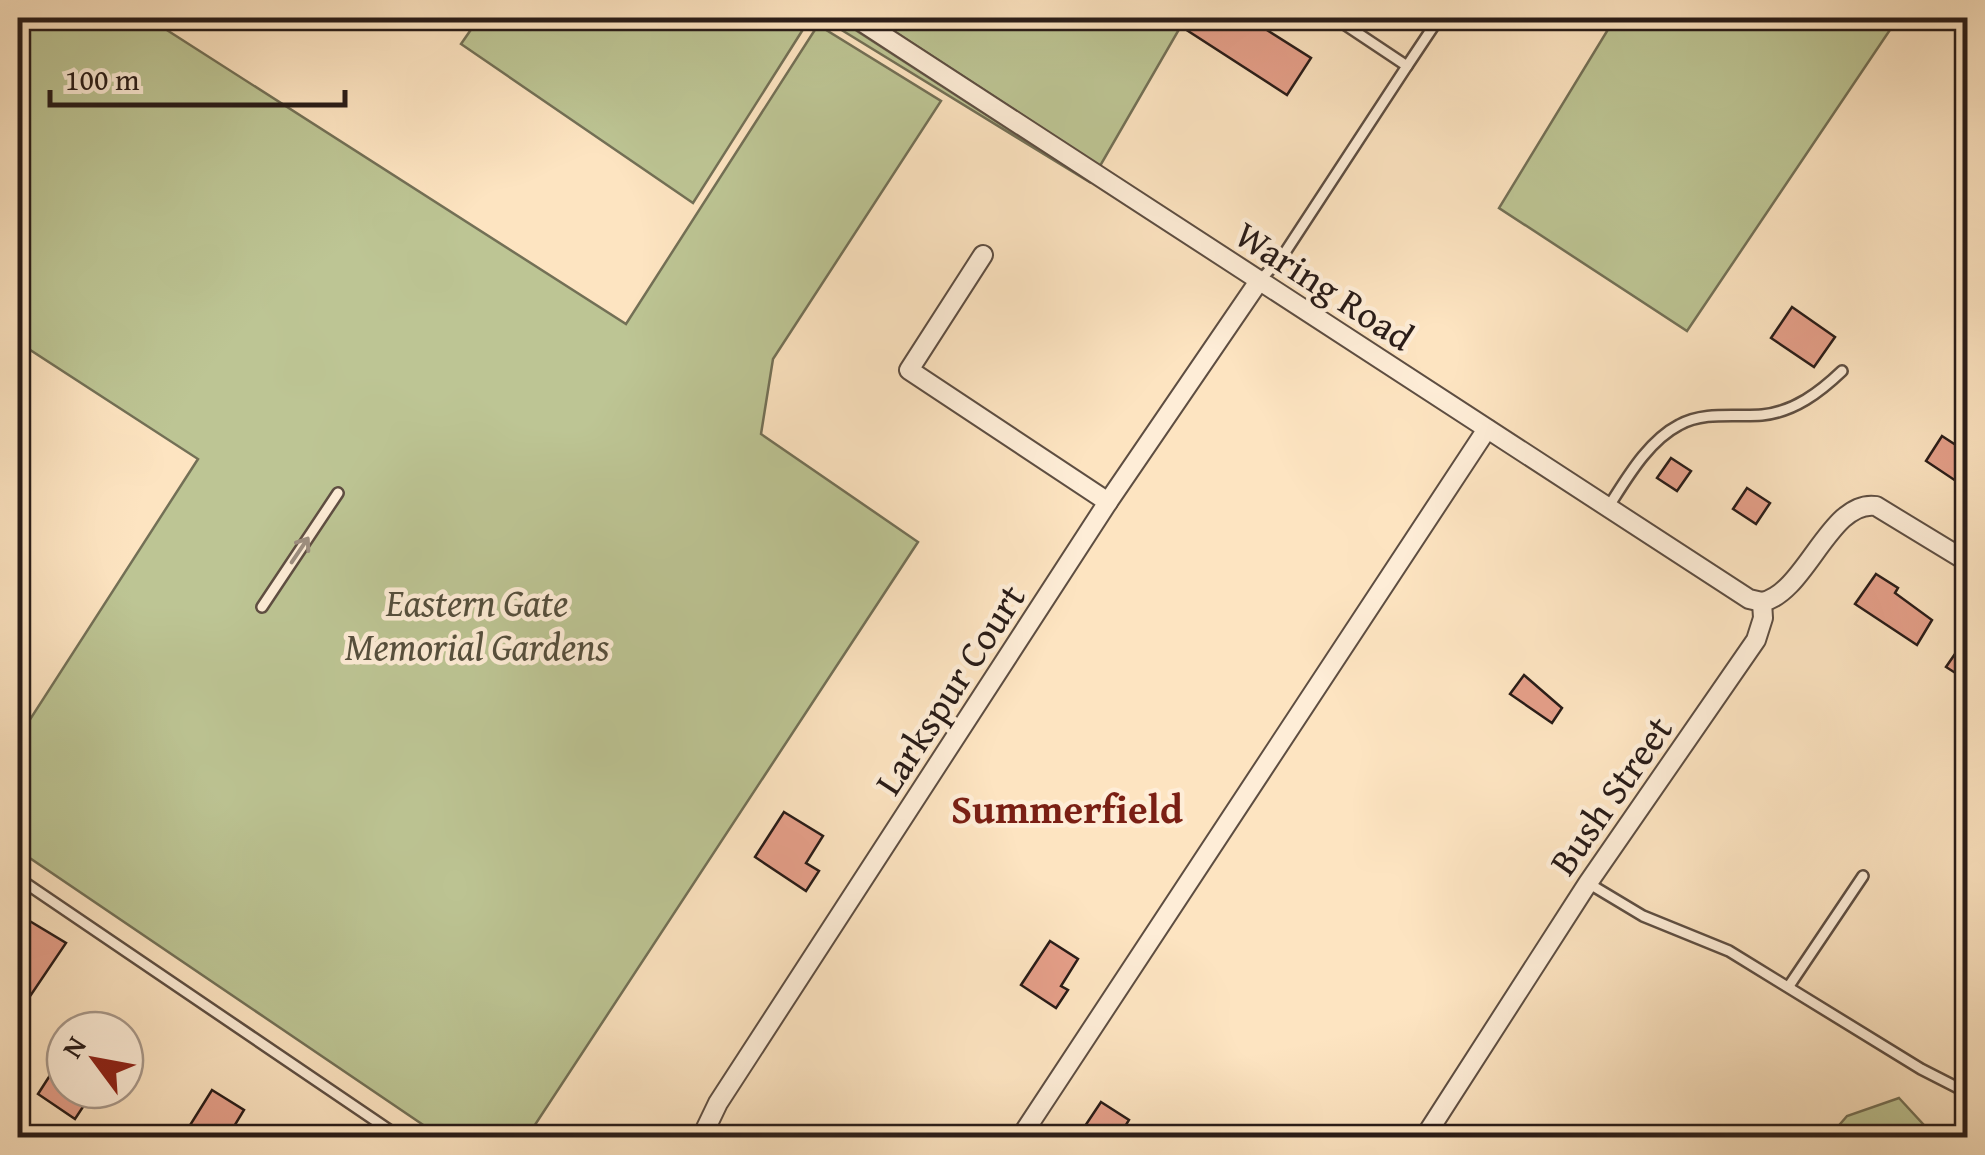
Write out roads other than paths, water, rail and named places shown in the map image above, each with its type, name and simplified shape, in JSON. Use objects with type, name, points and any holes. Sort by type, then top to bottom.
[{"type":"street","name":"Waring Road","points":[[856,18],[1749,600],[1762,602]]},
{"type":"street","points":[[983,254],[909,370],[1108,502]]},
{"type":"street","name":"Larkspur Court","points":[[707,1138],[706,1128],[718,1103],[1108,502],[1259,281]]},
{"type":"street","points":[[1020,1138],[1488,429]]},
{"type":"street","points":[[1762,602],[1780,595],[1858,506],[1876,506],[1968,562]]},
{"type":"street","name":"Bush Street","points":[[1424,1138],[1588,883],[1756,640],[1764,618],[1762,602]]},
{"type":"lane","points":[[1335,18],[1407,66]]},
{"type":"lane","points":[[1259,281],[1282,257],[1438,18]]},
{"type":"lane","points":[[1609,506],[1640,462],[1678,425],[1696,418],[1774,413],[1820,392],[1842,371]]},
{"type":"lane","points":[[262,606],[338,494]]},
{"type":"lane","points":[[1789,986],[1863,876]]},
{"type":"lane","points":[[18,878],[402,1138]]},
{"type":"lane","points":[[1588,883],[1643,916],[1702,938],[1789,986],[1964,1091],[1968,1074]]},
{"type":"district","name":"Summerfield","points":[[1067,808]]},
{"type":"park label","name":"Eastern Gate Memorial Gardens","points":[[477,624]]}]
